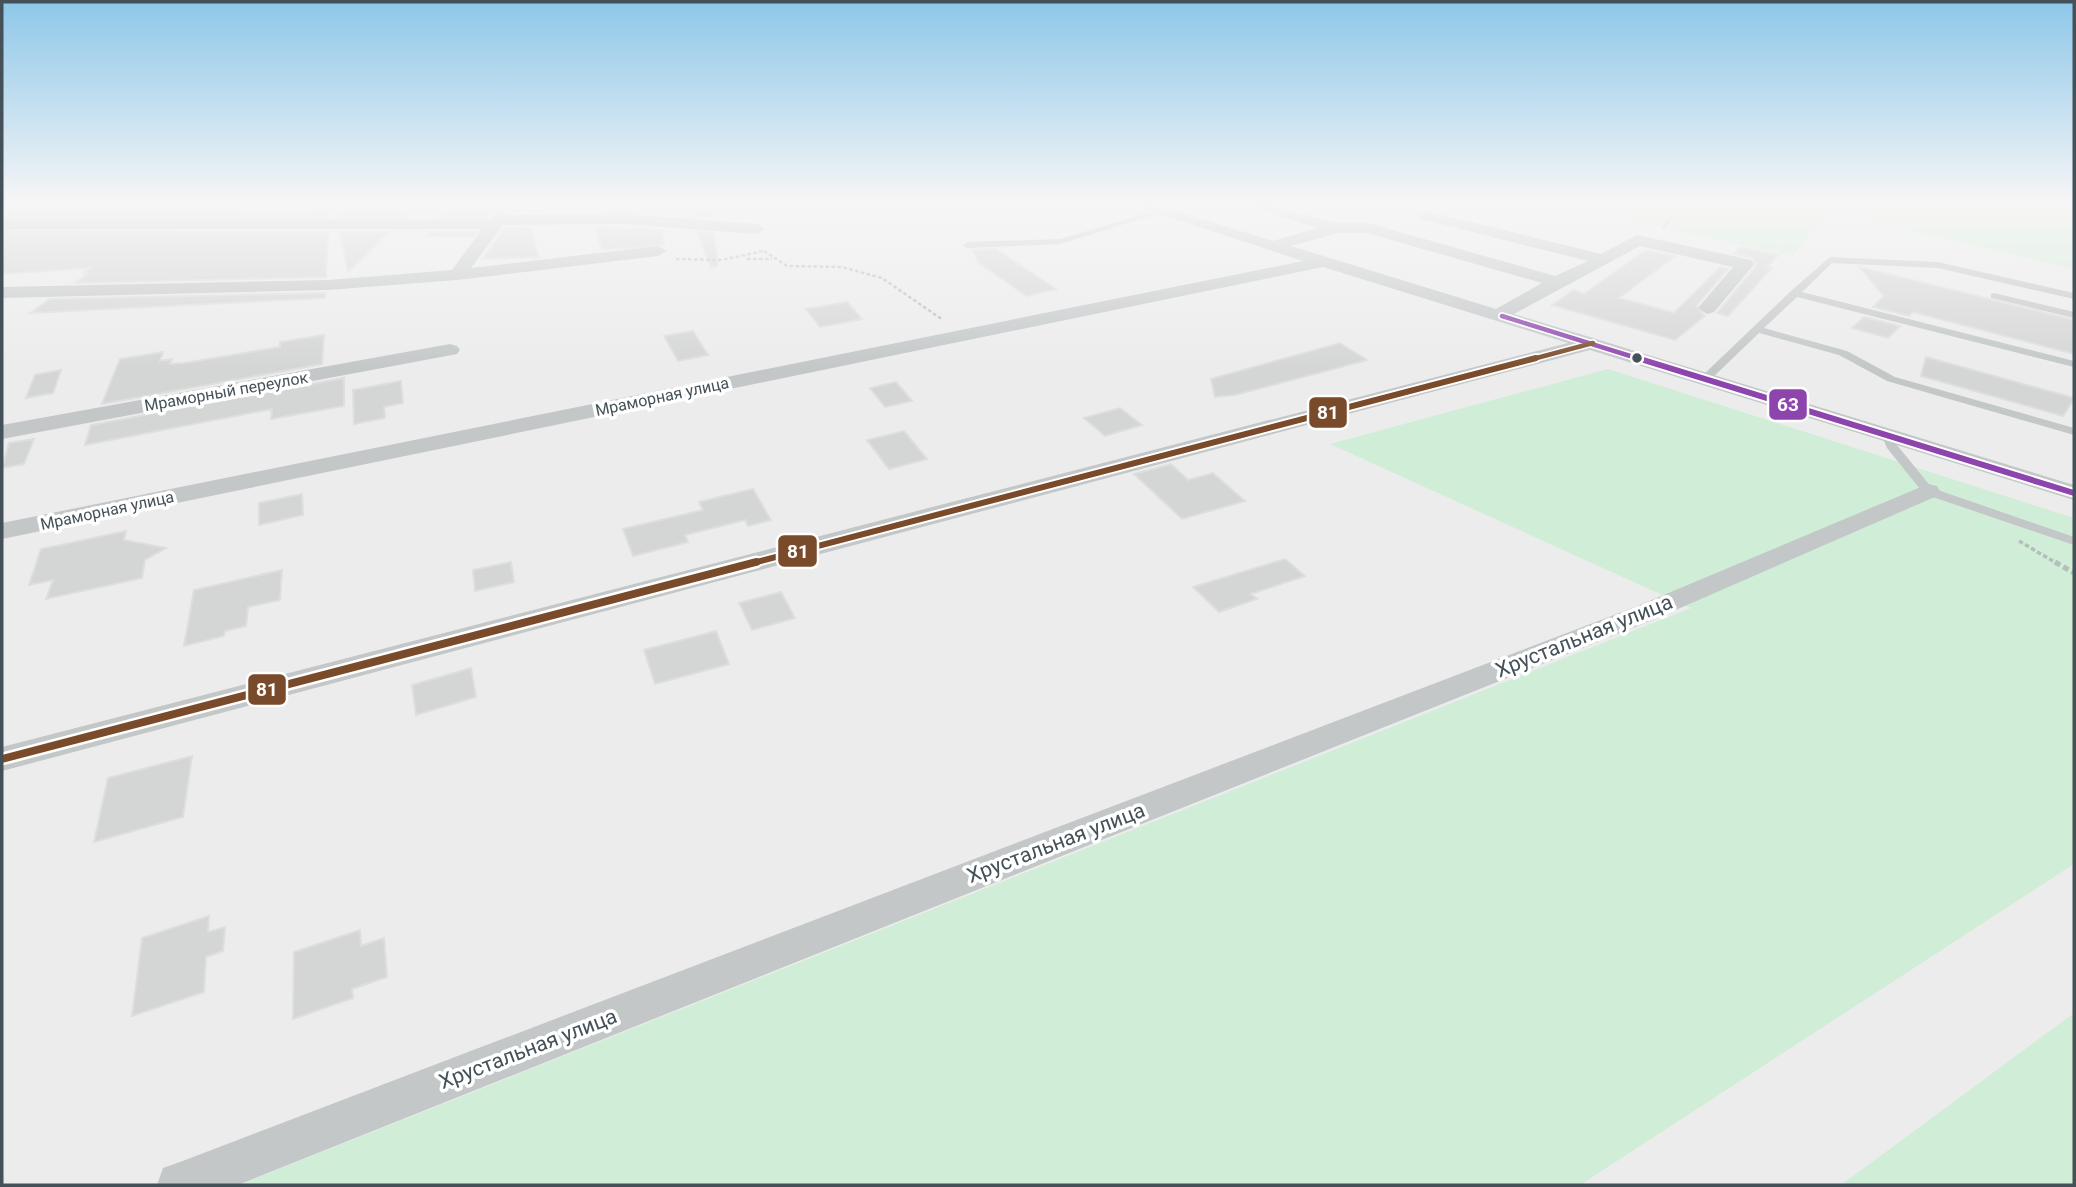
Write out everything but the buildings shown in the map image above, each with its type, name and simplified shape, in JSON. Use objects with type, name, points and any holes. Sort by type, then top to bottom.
[{"type":"street","points":[[457,275],[468,259]]},
{"type":"street","points":[[2,293],[328,285],[457,275],[588,259]]},
{"type":"street","points":[[1315,259],[2074,493]]},
{"type":"street","points":[[1478,259],[1557,282]]},
{"type":"street","points":[[1707,308],[1745,264],[1724,259]]},
{"type":"street","points":[[1499,316],[1557,282],[1604,260]]},
{"type":"street","name":"Мраморная улица","points":[[2,531],[1323,262]]},
{"type":"street","points":[[2,759],[1593,344]]},
{"type":"street","name":"Мраморный переулок","points":[[2,432],[450,350]]},
{"type":"street","name":"Хрустальная улица","points":[[180,1185],[1645,613],[1928,491]]},
{"type":"lane","points":[[1706,378],[1830,260],[1938,265],[2074,296]]},
{"type":"lane","points":[[1794,293],[2074,364]]},
{"type":"lane","points":[[1994,296],[2074,315]]},
{"type":"lane","points":[[1756,329],[1843,353],[1891,379],[2074,432]]},
{"type":"lane","points":[[1887,434],[1891,446],[1928,491],[2074,541]]},
{"type":"path","points":[[676,259],[699,262],[727,259]]},
{"type":"path","points":[[773,259],[788,266],[842,267],[882,278],[932,314],[971,334]]},
{"type":"green space","points":[[2033,259],[2074,259],[2074,269]]},
{"type":"green space","points":[[1608,369],[2074,518],[2074,864],[1580,1185],[239,1185],[1691,608],[1330,444]]},
{"type":"green space","points":[[2074,1013],[2074,1185],[1841,1185]]},
{"type":"transit line","name":"63","points":[[1502,316],[2074,493]]},
{"type":"transit line","name":"81","points":[[2,759],[1593,343]]}]
